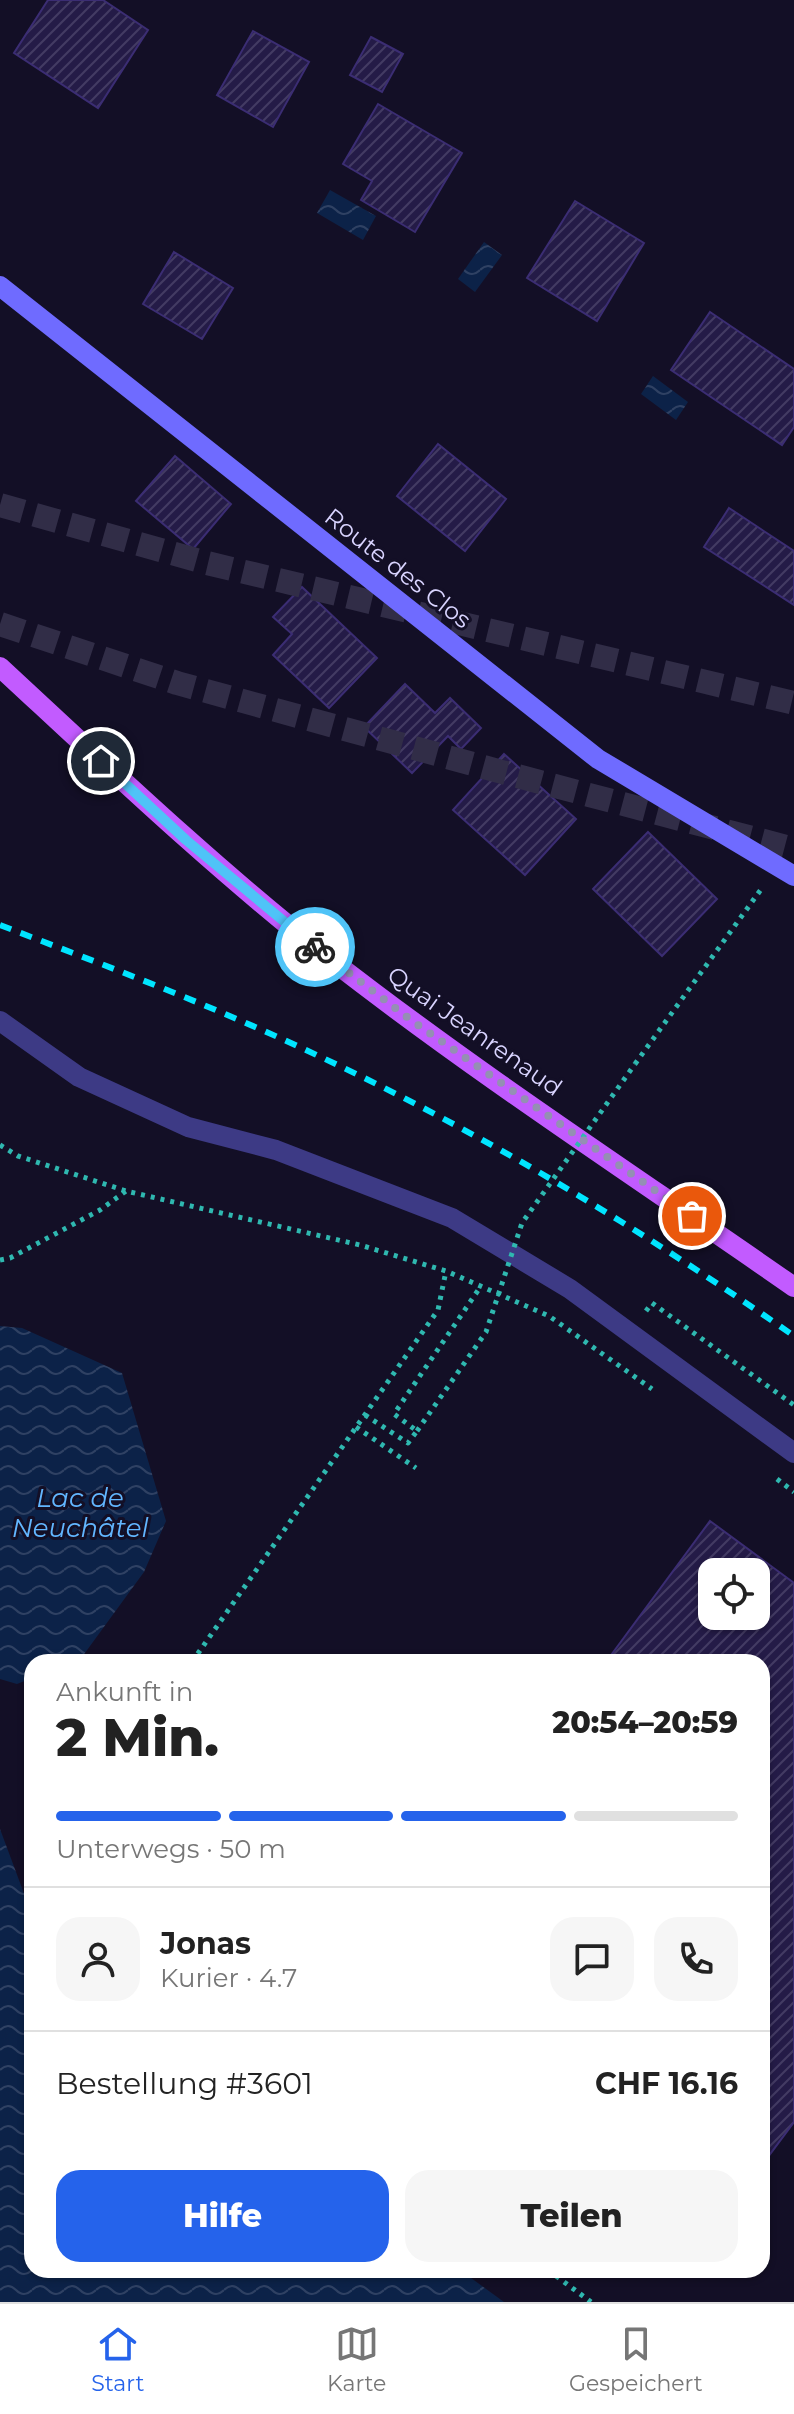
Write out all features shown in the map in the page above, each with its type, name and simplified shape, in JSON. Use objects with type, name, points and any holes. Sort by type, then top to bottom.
[{"type":"main road","name":"Quai Jeanrenaud","points":[[0,667],[186,840],[331,960],[411,1020],[794,1287]]},
{"type":"street","name":"Route des Clos","points":[[0,286],[598,759],[787,872]]},
{"type":"street","points":[[0,1021],[79,1077],[188,1127],[276,1150],[452,1218],[570,1289],[794,1453]]},
{"type":"path","points":[[364,1415],[408,1443],[486,1332],[522,1223],[753,899]]},
{"type":"path","points":[[0,1145],[18,1156],[126,1191],[360,1245],[446,1271],[549,1316],[660,1395]]},
{"type":"path","points":[[0,1260],[10,1258],[100,1210],[126,1191]]},
{"type":"path","points":[[198,1654],[438,1310],[446,1271]]},
{"type":"path","points":[[417,1431],[394,1414],[481,1286]]},
{"type":"path","points":[[641,1318],[652,1303],[794,1405]]},
{"type":"path","points":[[356,1427],[416,1468]]},
{"type":"path","points":[[770,1474],[794,1492]]},
{"type":"path","points":[[559,2278],[591,2302]]},
{"type":"water","points":[[330,190],[376,216],[363,240],[317,213]]},
{"type":"water","points":[[484,242],[502,255],[475,292],[458,279]]},
{"type":"water","points":[[653,376],[688,402],[676,420],[641,394]]},
{"type":"water","name":"Lac de Neuchâtel","points":[[0,1326],[22,1328],[122,1373],[166,1521],[144,1572],[84,1654],[24,1654],[24,1681],[17,1684],[0,1679]]},
{"type":"water","points":[[0,1829],[24,1894],[24,2278],[471,2278],[504,2302],[0,2302]]},
{"type":"building","points":[[48,0],[103,0],[148,30],[98,108],[14,53]]},
{"type":"building","points":[[253,31],[309,62],[273,127],[217,95]]},
{"type":"building","points":[[371,37],[403,54],[382,92],[350,75]]},
{"type":"building","points":[[378,104],[462,153],[415,232],[361,200],[372,181],[343,164]]},
{"type":"building","points":[[575,201],[644,243],[597,321],[527,278]]},
{"type":"building","points":[[174,252],[233,288],[202,339],[143,304]]},
{"type":"building","points":[[710,312],[794,369],[794,427],[782,445],[671,370]]},
{"type":"building","points":[[438,444],[506,499],[465,551],[397,496]]},
{"type":"building","points":[[175,456],[231,504],[193,549],[136,501]]},
{"type":"building","points":[[729,508],[794,551],[794,605],[704,547]]},
{"type":"building","points":[[302,587],[377,658],[329,708],[273,655],[292,634],[273,617]]},
{"type":"building","points":[[405,684],[435,713],[450,698],[481,728],[461,749],[448,736],[412,773],[364,727]]},
{"type":"building","points":[[504,754],[576,819],[525,875],[453,810]]},
{"type":"building","points":[[648,832],[717,899],[662,956],[593,889]]},
{"type":"building","points":[[710,1521],[760,1558],[698,1558],[698,1630],[770,1630],[770,1565],[794,1583],[794,2122],[770,2154],[770,1654],[612,1654]]},
{"type":"tunnel","points":[[0,505],[207,563],[794,703]]},
{"type":"tunnel","points":[[0,624],[177,683],[794,849]]},
{"type":"railway","points":[[0,925],[245,1022],[386,1089],[507,1154],[624,1223],[794,1336]]},
{"type":"way so far","points":[[315,947],[411,1020],[692,1216]]},
{"type":"route","points":[[101,761],[186,840],[315,947]]}]
